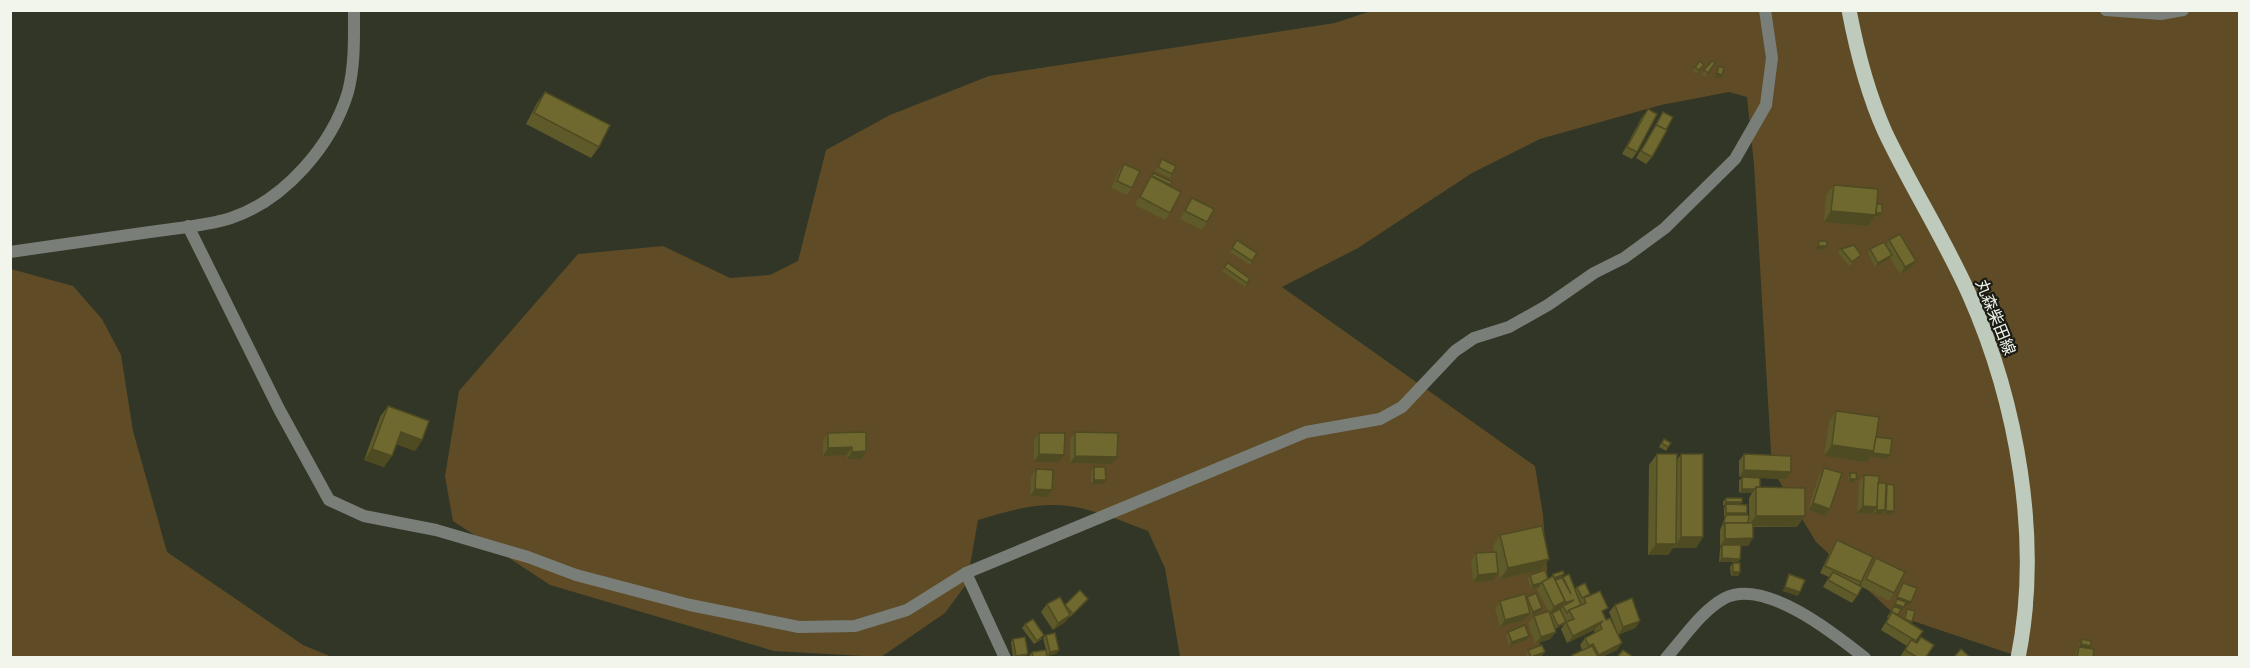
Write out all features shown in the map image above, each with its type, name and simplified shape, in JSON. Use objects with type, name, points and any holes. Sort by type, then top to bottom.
[{"type":"main road","name":"丸森柴田線","points":[[1849,10],[1858,55],[1885,131],[1968,293],[1996,362],[2024,498],[2028,565],[2018,657]]},
{"type":"street","points":[[10,252],[188,226],[230,218],[256,207],[294,177],[332,130],[348,92],[354,54],[354,10]]},
{"type":"street","points":[[188,226],[279,409],[329,500],[364,516],[436,530],[528,557],[576,575],[690,605],[799,627],[855,626],[907,610],[966,573],[1306,432],[1380,419],[1401,407],[1455,351],[1474,338],[1509,327],[1548,305],[1594,273],[1624,258],[1665,228],[1735,159],[1766,105],[1772,58],[1765,10]]},
{"type":"street","points":[[2106,10],[2161,14],[2183,10]]},
{"type":"street","points":[[966,573],[1005,657]]},
{"type":"street","points":[[1666,657],[1711,607],[1728,597],[1749,594],[1815,618],[1865,657]]},
{"type":"shaded area","points":[[1371,11],[2239,11],[2239,657],[2020,657],[1895,615],[1816,542],[1772,469],[1754,164],[1747,97],[1729,92],[1661,105],[1540,139],[1472,173],[1358,248],[1282,287],[1535,466],[1543,515],[1550,609],[1536,657],[1180,657],[1165,568],[1148,531],[1082,508],[1046,505],[1004,512],[978,520],[967,583],[945,613],[881,657],[774,651],[550,585],[453,521],[445,476],[459,391],[578,254],[663,246],[730,278],[770,275],[798,261],[826,150],[890,115],[989,76],[1335,23]]},
{"type":"shaded area","points":[[11,269],[73,286],[102,319],[121,355],[133,431],[167,552],[303,645],[332,657],[11,657]]},
{"type":"building","points":[[1700,61],[1704,65],[1699,70],[1695,67]]},
{"type":"building","points":[[1712,61],[1715,63],[1708,73],[1704,70]]},
{"type":"building","points":[[1719,66],[1724,68],[1722,75],[1717,73]]},
{"type":"building","points":[[545,92],[610,125],[599,147],[534,113]]},
{"type":"building","points":[[1648,109],[1657,114],[1637,152],[1627,147]]},
{"type":"building","points":[[1663,112],[1673,117],[1666,130],[1656,125]]},
{"type":"building","points":[[1656,125],[1667,130],[1652,157],[1641,151]]},
{"type":"building","points":[[1162,159],[1176,166],[1172,174],[1158,167]]},
{"type":"building","points":[[1124,164],[1140,171],[1132,188],[1117,181]]},
{"type":"building","points":[[1153,173],[1172,182],[1171,185],[1152,176]]},
{"type":"building","points":[[1151,176],[1181,192],[1170,213],[1140,197]]},
{"type":"building","points":[[1834,185],[1878,189],[1876,215],[1831,211]]},
{"type":"building","points":[[1192,198],[1214,209],[1207,222],[1185,211]]},
{"type":"building","points":[[1877,204],[1882,204],[1882,213],[1876,213]]},
{"type":"building","points":[[1900,234],[1916,261],[1905,267],[1889,240]]},
{"type":"building","points":[[1237,240],[1257,253],[1252,261],[1232,248]]},
{"type":"building","points":[[1819,241],[1827,241],[1827,246],[1818,246]]},
{"type":"building","points":[[1884,242],[1892,255],[1878,263],[1870,249]]},
{"type":"building","points":[[1854,245],[1861,255],[1852,262],[1841,249]]},
{"type":"building","points":[[1228,263],[1250,279],[1247,283],[1224,267]]},
{"type":"building","points":[[388,406],[429,421],[422,440],[401,432],[392,456],[372,449]]},
{"type":"building","points":[[1836,411],[1879,417],[1874,451],[1832,445]]},
{"type":"building","points":[[866,432],[866,451],[852,452],[852,447],[828,448],[828,433]]},
{"type":"building","points":[[1075,432],[1118,433],[1117,457],[1075,456]]},
{"type":"building","points":[[1039,433],[1065,433],[1064,455],[1039,454]]},
{"type":"building","points":[[1876,437],[1892,439],[1890,455],[1873,453]]},
{"type":"building","points":[[1664,439],[1671,443],[1668,447],[1662,443]]},
{"type":"building","points":[[1657,454],[1677,454],[1676,544],[1656,544]]},
{"type":"building","points":[[1681,454],[1703,454],[1703,537],[1681,537]]},
{"type":"building","points":[[1744,454],[1791,456],[1791,472],[1744,470]]},
{"type":"building","points":[[1094,467],[1105,467],[1106,480],[1094,480]]},
{"type":"building","points":[[1824,468],[1842,473],[1830,509],[1813,503]]},
{"type":"building","points":[[1036,469],[1053,470],[1052,490],[1035,489]]},
{"type":"building","points":[[1850,473],[1856,473],[1857,479],[1850,479]]},
{"type":"building","points":[[1864,475],[1879,476],[1877,507],[1863,506]]},
{"type":"building","points":[[1742,477],[1760,478],[1760,487],[1742,489]]},
{"type":"building","points":[[1878,483],[1886,483],[1885,510],[1877,510]]},
{"type":"building","points":[[1887,484],[1894,485],[1894,511],[1886,511]]},
{"type":"building","points":[[1756,487],[1805,488],[1805,516],[1756,516]]},
{"type":"building","points":[[1726,498],[1742,498],[1742,502],[1726,502]]},
{"type":"building","points":[[1726,504],[1747,505],[1747,513],[1726,513]]},
{"type":"building","points":[[1726,515],[1749,515],[1748,523],[1725,523],[1723,525]]},
{"type":"building","points":[[1725,523],[1753,523],[1753,538],[1725,539]]},
{"type":"building","points":[[1542,526],[1549,559],[1508,568],[1500,535]]},
{"type":"building","points":[[1837,540],[1873,557],[1861,582],[1825,566]]},
{"type":"building","points":[[1722,545],[1741,545],[1740,559],[1722,558]]},
{"type":"building","points":[[1496,552],[1498,573],[1478,575],[1476,553]]},
{"type":"building","points":[[1876,558],[1905,572],[1894,593],[1866,579]]},
{"type":"building","points":[[1733,563],[1740,563],[1740,572],[1733,572]]},
{"type":"building","points":[[1545,570],[1548,579],[1533,585],[1530,575]]},
{"type":"building","points":[[1563,571],[1564,574],[1554,578],[1553,574]]},
{"type":"building","points":[[1833,572],[1862,587],[1857,596],[1828,580]]},
{"type":"building","points":[[1569,574],[1581,605],[1567,613],[1563,606],[1574,600],[1564,603],[1555,580],[1562,578],[1571,594],[1563,577]]},
{"type":"building","points":[[1789,574],[1805,580],[1800,592],[1785,587]]},
{"type":"building","points":[[1553,576],[1565,601],[1554,607],[1542,582]]},
{"type":"building","points":[[1585,583],[1590,594],[1582,598],[1577,587]]},
{"type":"building","points":[[1903,583],[1917,588],[1911,602],[1897,597]]},
{"type":"building","points":[[1080,590],[1088,599],[1073,614],[1065,605]]},
{"type":"building","points":[[1600,591],[1608,608],[1602,611],[1606,620],[1610,618],[1622,643],[1599,655],[1593,644],[1589,646],[1585,638],[1602,629],[1600,624],[1603,621],[1573,636],[1566,622],[1574,619],[1569,610],[1586,603],[1584,598]]},
{"type":"building","points":[[1536,593],[1542,608],[1533,612],[1527,597]]},
{"type":"building","points":[[1525,594],[1530,613],[1505,620],[1500,601]]},
{"type":"building","points":[[1060,597],[1070,615],[1058,623],[1047,604]]},
{"type":"building","points":[[1632,598],[1640,621],[1623,627],[1615,605]]},
{"type":"building","points":[[1897,599],[1906,602],[1904,607],[1895,604]]},
{"type":"building","points":[[1894,606],[1901,609],[1898,615],[1892,612],[1890,614]]},
{"type":"building","points":[[1560,609],[1566,622],[1558,626],[1552,613]]},
{"type":"building","points":[[1907,609],[1915,611],[1912,622],[1905,619]]},
{"type":"building","points":[[1549,611],[1556,632],[1541,637],[1534,616]]},
{"type":"building","points":[[1892,612],[1923,631],[1916,641],[1886,623]]},
{"type":"building","points":[[1033,619],[1044,635],[1037,641],[1025,624]]},
{"type":"building","points":[[1525,625],[1529,636],[1512,642],[1508,632]]},
{"type":"building","points":[[1055,633],[1059,650],[1050,652],[1046,635]]},
{"type":"building","points":[[1025,637],[1028,654],[1016,656],[1013,639]]},
{"type":"building","points":[[1921,637],[1934,645],[1926,657],[1917,657],[1905,650],[1911,640],[1917,643]]},
{"type":"building","points":[[2082,639],[2091,641],[2091,646],[2081,644]]},
{"type":"building","points":[[1542,645],[1545,652],[1531,657],[1528,650]]},
{"type":"building","points":[[1592,646],[1598,657],[1573,657],[1572,655]]},
{"type":"building","points":[[2079,647],[2094,649],[2093,657],[2077,657]]},
{"type":"building","points":[[1961,649],[1970,657],[1954,657]]},
{"type":"building","points":[[1046,650],[1047,657],[1033,657],[1032,652]]},
{"type":"building","points":[[1623,650],[1633,657],[1617,657]]}]
